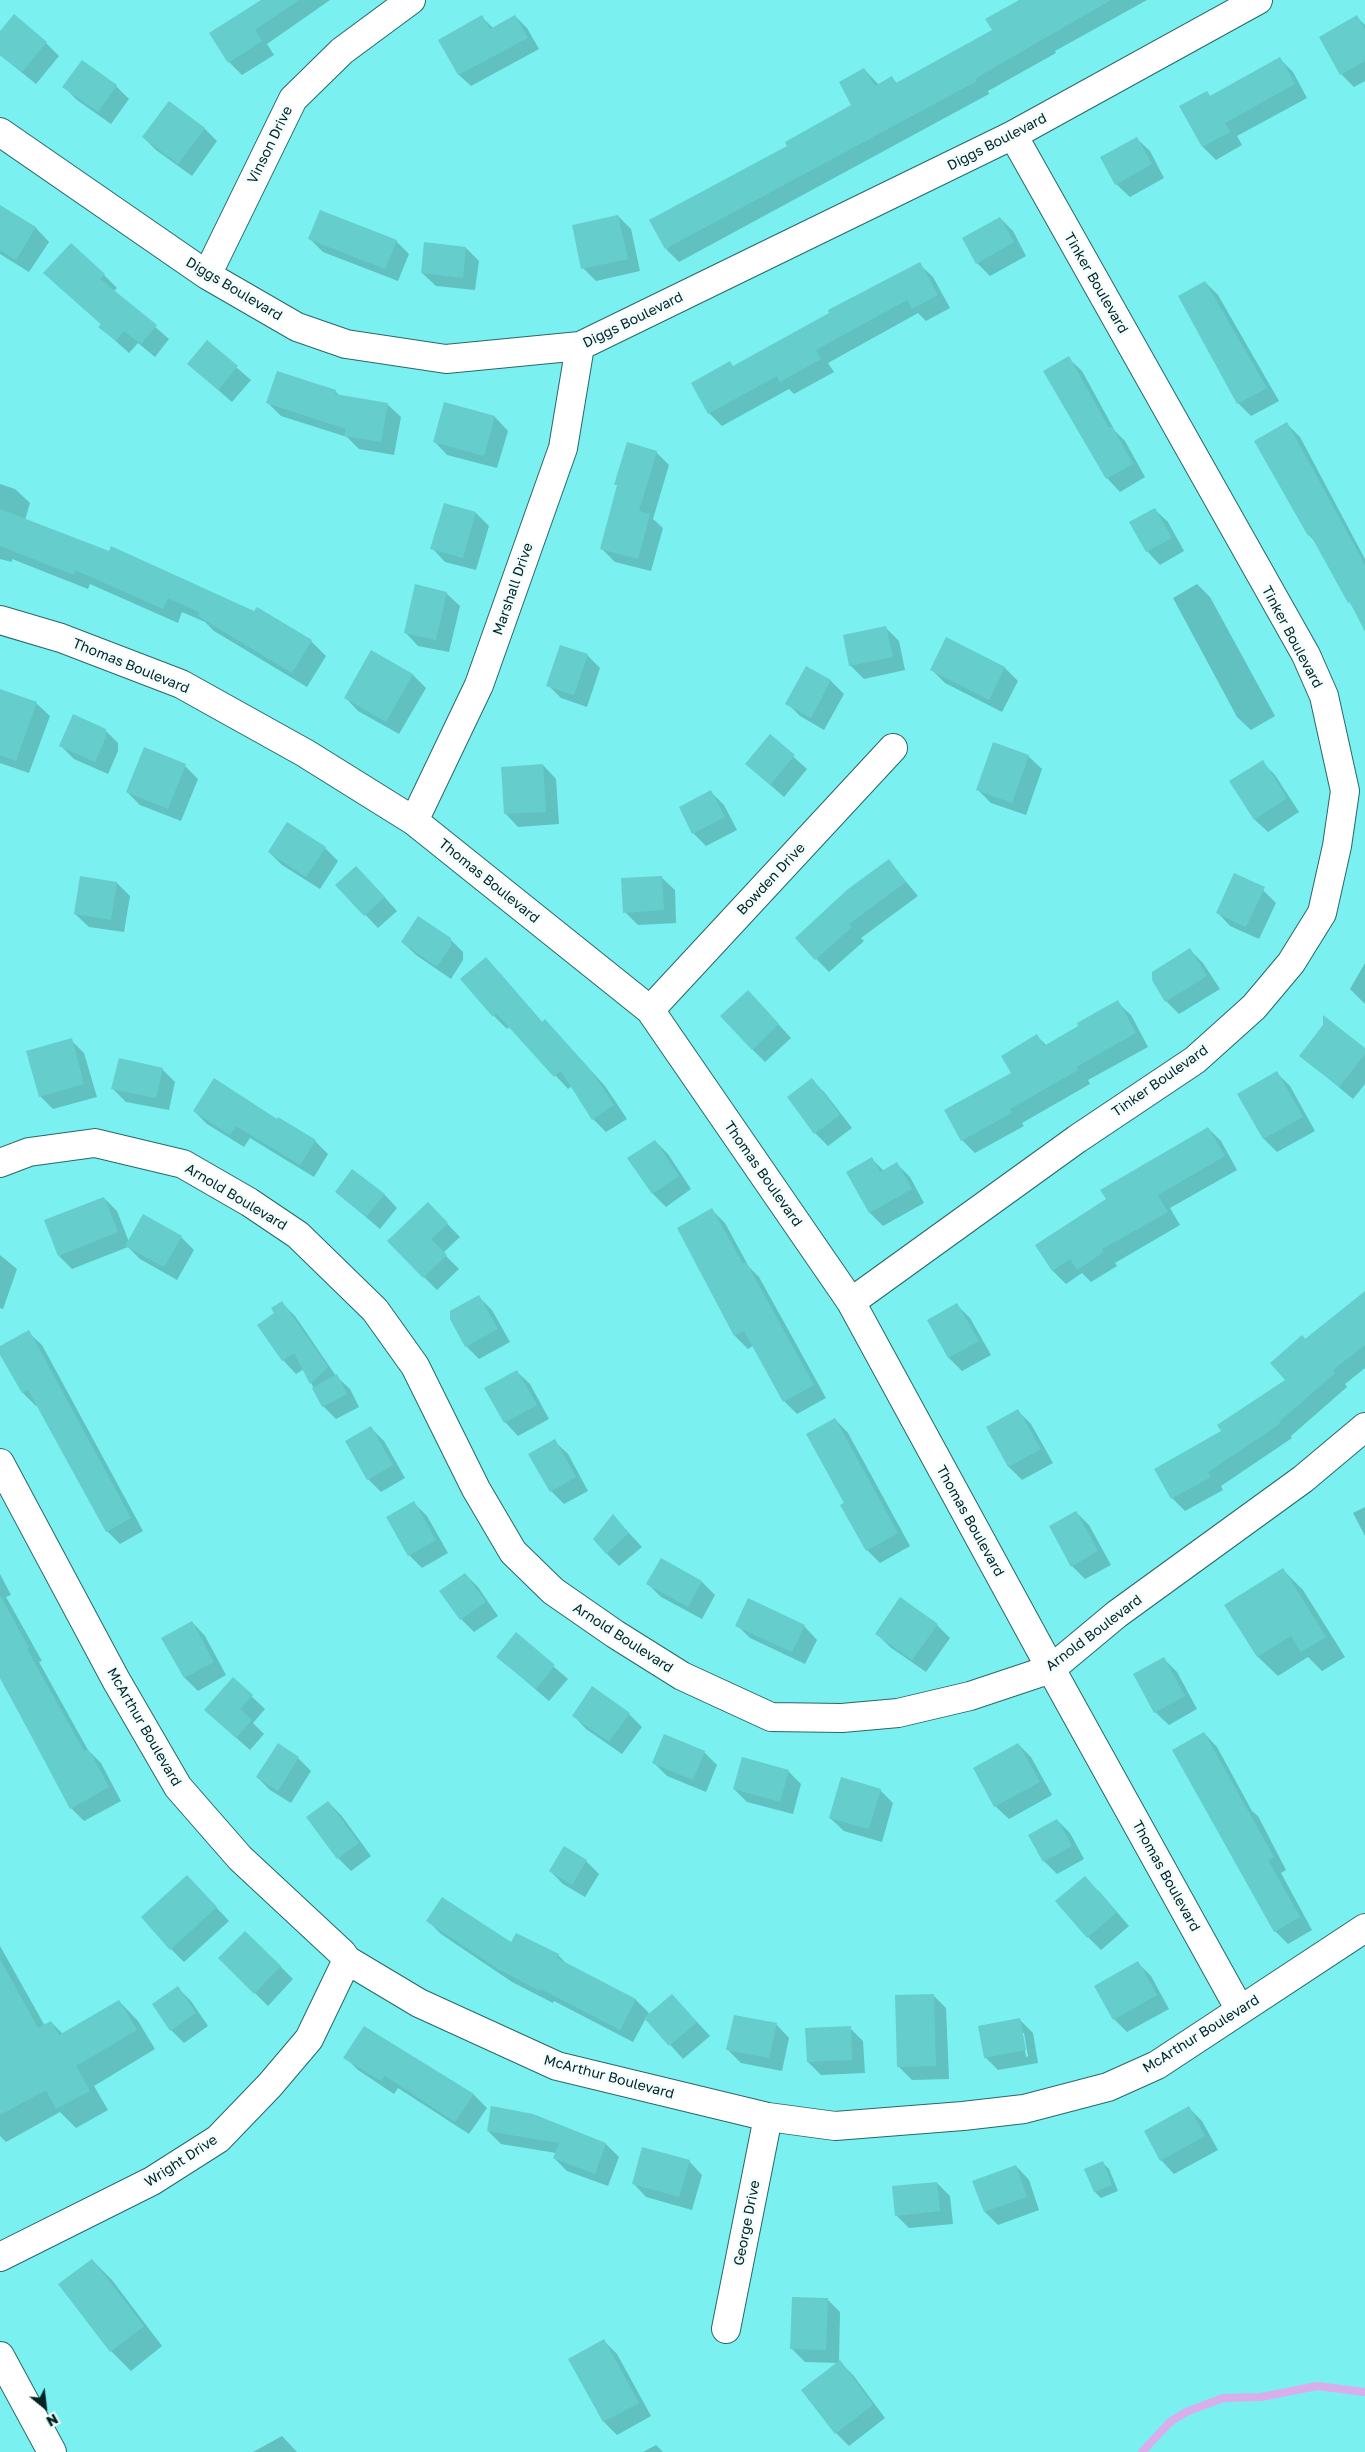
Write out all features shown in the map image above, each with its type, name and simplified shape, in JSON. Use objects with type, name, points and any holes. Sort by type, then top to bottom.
[{"type":"street","name":"Vinson Drive","points":[[207,275],[293,99],[342,52],[411,0]]},
{"type":"street","name":"Diggs Boulevard","points":[[0,132],[207,275],[297,327],[346,344],[446,359],[580,346],[1013,135],[1258,0]]},
{"type":"street","name":"Tinker Boulevard","points":[[851,1302],[1077,1138],[1195,1060],[1254,1007],[1291,963],[1322,912],[1337,846],[1345,791],[1324,696],[1306,656],[1013,135]]},
{"type":"street","name":"Marshall Drive","points":[[414,821],[479,686],[562,448],[580,346]]},
{"type":"street","name":"Thomas Boulevard","points":[[0,620],[61,638],[181,684],[305,753],[414,821],[650,1010],[851,1302],[1240,2010]]},
{"type":"street","name":"Bowden Drive","points":[[650,1010],[893,748]]},
{"type":"street","name":"Arnold Boulevard","points":[[0,1164],[29,1152],[95,1143],[183,1164],[249,1202],[298,1235],[375,1310],[415,1366],[476,1489],[513,1552],[552,1591],[682,1676],[771,1717],[842,1718],[898,1713],[970,1696],[1051,1669],[1117,1614],[1303,1479],[1365,1427]]},
{"type":"street","name":"McArthur Boulevard","points":[[0,1463],[116,1680],[178,1787],[240,1858],[342,1953],[347,1960],[419,2003],[557,2066],[768,2118],[835,2126],[963,2116],[1024,2109],[1108,2087],[1157,2065],[1365,1928]]},
{"type":"street","name":"Wright Drive","points":[[0,2257],[152,2181],[218,2139],[270,2085],[309,2038],[347,1960]]},
{"type":"street","name":"George Drive","points":[[726,2329],[768,2118]]},
{"type":"street","points":[[0,2356],[52,2452]]},
{"type":"building","points":[[261,0],[299,0],[255,30],[262,41],[228,63],[209,33]]},
{"type":"building","points":[[1019,0],[1111,0],[976,78],[977,81],[665,249],[649,220],[787,146],[785,142],[851,105],[839,82],[864,68],[875,86],[892,76],[896,83],[992,30],[985,19]]},
{"type":"building","points":[[14,14],[47,42],[22,72],[0,55],[0,31]]},
{"type":"building","points":[[482,15],[490,29],[515,15],[528,38],[458,75],[438,40]]},
{"type":"building","points":[[1357,15],[1365,29],[1365,61],[1340,75],[1319,37]]},
{"type":"building","points":[[1280,57],[1295,84],[1225,123],[1230,132],[1202,147],[1179,106],[1207,91],[1210,96]]},
{"type":"building","points":[[82,60],[117,85],[98,112],[62,87]]},
{"type":"building","points":[[169,101],[205,128],[178,164],[142,137]]},
{"type":"building","points":[[1137,137],[1152,164],[1115,185],[1100,157]]},
{"type":"building","points":[[0,205],[36,227],[16,260],[0,250]]},
{"type":"building","points":[[320,210],[397,240],[385,269],[308,239]]},
{"type":"building","points":[[618,215],[628,259],[581,269],[572,225]]},
{"type":"building","points":[[1000,217],[1014,242],[976,264],[962,238]]},
{"type":"building","points":[[424,242],[466,247],[463,278],[421,273]]},
{"type":"building","points":[[71,243],[105,274],[100,279],[157,325],[141,344],[124,331],[116,341],[98,327],[101,324],[43,273]]},
{"type":"building","points":[[920,262],[938,295],[912,309],[907,300],[816,350],[821,359],[780,382],[777,376],[708,414],[691,383],[730,361],[733,366],[829,313],[828,310]]},
{"type":"building","points":[[1205,281],[1267,388],[1237,404],[1178,296]]},
{"type":"building","points":[[207,340],[238,366],[218,390],[187,364]]},
{"type":"building","points":[[1069,356],[1109,428],[1112,426],[1133,464],[1106,479],[1043,371]]},
{"type":"building","points":[[277,371],[336,390],[335,394],[388,403],[381,442],[344,436],[346,429],[266,403]]},
{"type":"building","points":[[444,402],[495,416],[484,456],[433,442]]},
{"type":"building","points":[[1287,422],[1365,565],[1365,632],[1350,602],[1348,603],[1310,534],[1308,536],[1254,441]]},
{"type":"building","points":[[627,442],[657,451],[639,511],[650,514],[638,559],[600,549],[617,485],[614,485]]},
{"type":"building","points":[[444,503],[476,512],[463,558],[430,549]]},
{"type":"building","points":[[1155,508],[1172,538],[1146,552],[1129,522]]},
{"type":"building","points":[[0,509],[109,551],[111,546],[254,611],[257,607],[312,640],[292,673],[198,616],[199,612],[168,598],[163,609],[75,570],[74,575],[0,546]]},
{"type":"building","points":[[415,584],[447,592],[436,640],[404,633]]},
{"type":"building","points":[[886,626],[893,657],[849,666],[843,635]]},
{"type":"building","points":[[946,637],[1005,667],[989,700],[930,670]]},
{"type":"building","points":[[560,645],[588,654],[574,695],[546,686]]},
{"type":"building","points":[[371,650],[413,674],[386,722],[344,698]]},
{"type":"building","points":[[806,666],[831,680],[811,718],[785,704]]},
{"type":"building","points":[[0,689],[37,702],[16,761],[0,755]]},
{"type":"building","points":[[73,714],[106,729],[106,737],[95,762],[59,746]]},
{"type":"building","points":[[770,734],[795,755],[770,785],[745,764]]},
{"type":"building","points":[[993,742],[1029,755],[1012,803],[976,790]]},
{"type":"building","points":[[144,747],[186,764],[168,809],[126,792]]},
{"type":"building","points":[[1263,760],[1287,798],[1254,820],[1229,781]]},
{"type":"building","points":[[543,764],[546,812],[504,814],[501,767]]},
{"type":"building","points":[[711,790],[725,817],[692,834],[679,807]]},
{"type":"building","points":[[287,822],[326,847],[306,877],[268,852]]},
{"type":"building","points":[[889,859],[906,882],[849,924],[852,927],[815,960],[795,938],[848,889]]},
{"type":"building","points":[[356,866],[385,897],[364,916],[335,885]]},
{"type":"building","points":[[1234,873],[1265,887],[1246,927],[1216,913]]},
{"type":"building","points":[[80,876],[117,882],[111,920],[74,914]]},
{"type":"building","points":[[662,876],[664,910],[623,913],[621,878]]},
{"type":"building","points":[[418,916],[451,938],[451,946],[437,967],[401,942]]},
{"type":"building","points":[[1190,948],[1207,976],[1165,1002],[1152,980],[1152,972]]},
{"type":"building","points":[[486,957],[542,1022],[545,1019],[592,1072],[614,1105],[592,1120],[561,1071],[554,1077],[496,1013],[493,1017],[460,979]]},
{"type":"building","points":[[748,990],[779,1024],[752,1050],[720,1016]]},
{"type":"building","points":[[1118,1000],[1136,1033],[1076,1067],[1078,1070],[1010,1109],[1012,1113],[961,1141],[944,1110],[1011,1073],[1001,1056],[1037,1034],[1044,1046],[1078,1026],[1077,1023]]},
{"type":"building","points":[[1323,1015],[1365,1048],[1365,1054],[1339,1087],[1299,1056],[1323,1025]]},
{"type":"building","points":[[72,1038],[84,1084],[39,1097],[26,1051]]},
{"type":"building","points":[[119,1058],[163,1068],[156,1098],[111,1089]]},
{"type":"building","points":[[1277,1071],[1303,1117],[1263,1139],[1237,1094]]},
{"type":"building","points":[[214,1078],[277,1119],[278,1117],[316,1140],[300,1165],[236,1126],[230,1135],[193,1111]]},
{"type":"building","points":[[812,1078],[840,1115],[814,1134],[787,1097]]},
{"type":"building","points":[[1208,1127],[1225,1156],[1158,1195],[1168,1212],[1102,1249],[1104,1252],[1077,1270],[1070,1259],[1052,1271],[1035,1245],[1106,1199],[1100,1190]]},
{"type":"building","points":[[655,1140],[679,1176],[652,1194],[627,1158]]},
{"type":"building","points":[[872,1157],[880,1172],[897,1162],[912,1189],[869,1213],[846,1172]]},
{"type":"building","points":[[352,1169],[385,1194],[366,1217],[335,1192]]},
{"type":"building","points":[[104,1197],[118,1232],[58,1256],[44,1220]]},
{"type":"building","points":[[428,1202],[448,1223],[431,1239],[447,1255],[423,1278],[387,1241]]},
{"type":"building","points":[[712,1208],[743,1264],[746,1262],[814,1385],[783,1402],[744,1331],[734,1336],[677,1228]]},
{"type":"building","points":[[143,1214],[182,1236],[164,1267],[125,1246]]},
{"type":"building","points":[[1365,1291],[1365,1345],[1333,1370],[1335,1373],[1279,1422],[1280,1424],[1208,1472],[1211,1477],[1171,1499],[1154,1469],[1221,1431],[1217,1425],[1285,1380],[1270,1363],[1302,1335],[1305,1339]]},
{"type":"building","points":[[479,1295],[498,1329],[465,1347],[450,1319],[450,1311]]},
{"type":"building","points":[[282,1301],[328,1367],[310,1384],[294,1353],[282,1361],[257,1325],[274,1313],[271,1308]]},
{"type":"building","points":[[957,1303],[979,1341],[948,1358],[927,1320]]},
{"type":"building","points":[[29,1330],[131,1518],[106,1532],[28,1390],[22,1393],[0,1355],[0,1346]]},
{"type":"building","points":[[517,1370],[537,1405],[504,1423],[484,1388]]},
{"type":"building","points":[[337,1374],[347,1394],[322,1407],[312,1388]]},
{"type":"building","points":[[1018,1409],[1041,1449],[1008,1467],[986,1427]]},
{"type":"building","points":[[835,1418],[898,1533],[866,1551],[840,1505],[844,1503],[806,1434]]},
{"type":"building","points":[[371,1426],[393,1465],[367,1480],[345,1441]]},
{"type":"building","points":[[555,1439],[576,1477],[550,1492],[528,1454]]},
{"type":"building","points":[[414,1501],[436,1540],[408,1556],[386,1517]]},
{"type":"building","points":[[1076,1511],[1098,1551],[1071,1567],[1049,1526]]},
{"type":"building","points":[[613,1514],[629,1533],[606,1554],[593,1539]]},
{"type":"building","points":[[661,1558],[702,1581],[688,1607],[646,1584]]},
{"type":"building","points":[[1283,1568],[1326,1637],[1301,1652],[1291,1636],[1257,1657],[1224,1605]]},
{"type":"building","points":[[465,1573],[486,1602],[460,1620],[439,1591]]},
{"type":"building","points":[[0,1595],[29,1648],[27,1649],[84,1751],[88,1749],[109,1787],[70,1809],[0,1677]]},
{"type":"building","points":[[900,1597],[938,1624],[912,1660],[875,1634]]},
{"type":"building","points":[[748,1598],[805,1625],[792,1652],[735,1626]]},
{"type":"building","points":[[192,1621],[214,1662],[184,1678],[161,1638]]},
{"type":"building","points":[[516,1632],[555,1665],[536,1689],[496,1657]]},
{"type":"building","points":[[1164,1657],[1185,1696],[1154,1713],[1133,1674]]},
{"type":"building","points":[[233,1677],[253,1695],[240,1709],[252,1720],[236,1738],[204,1710]]},
{"type":"building","points":[[592,1686],[630,1713],[609,1742],[572,1716]]},
{"type":"building","points":[[1204,1732],[1274,1857],[1268,1860],[1300,1917],[1274,1932],[1172,1750]]},
{"type":"building","points":[[664,1734],[705,1751],[693,1780],[652,1763]]},
{"type":"building","points":[[278,1743],[299,1757],[278,1791],[256,1777]]},
{"type":"building","points":[[1018,1743],[1040,1782],[994,1807],[973,1768]]},
{"type":"building","points":[[742,1757],[789,1770],[780,1802],[733,1789]]},
{"type":"building","points":[[841,1777],[881,1789],[869,1829],[829,1818]]},
{"type":"building","points":[[328,1801],[359,1843],[337,1859],[306,1817]]},
{"type":"building","points":[[1057,1819],[1072,1846],[1043,1862],[1028,1835]]},
{"type":"building","points":[[564,1846],[587,1860],[572,1885],[549,1871]]},
{"type":"building","points":[[187,1875],[217,1907],[170,1950],[141,1917]]},
{"type":"building","points":[[1085,1876],[1117,1912],[1087,1938],[1055,1901]]},
{"type":"building","points":[[442,1897],[511,1942],[516,1933],[559,1954],[557,1958],[636,1999],[620,2030],[498,1969],[426,1921]]},
{"type":"building","points":[[245,1931],[281,1966],[254,1994],[218,1958]]},
{"type":"building","points":[[0,1959],[38,2028],[51,2021],[59,2035],[119,2000],[137,2030],[76,2066],[90,2091],[56,2109],[46,2090],[0,2115]]},
{"type":"building","points":[[1138,1961],[1157,1995],[1113,2020],[1094,1986]]},
{"type":"building","points":[[178,1986],[196,2013],[170,2031],[152,2004]]},
{"type":"building","points":[[672,1994],[697,2022],[669,2046],[644,2018]]},
{"type":"building","points":[[934,1994],[936,2066],[897,2067],[895,1995]]},
{"type":"building","points":[[734,2015],[777,2023],[769,2058],[726,2050]]},
{"type":"building","points":[[1020,2018],[1026,2050],[984,2058],[978,2026]]},
{"type":"building","points":[[364,2026],[474,2094],[455,2122],[385,2076],[381,2081],[343,2058]]},
{"type":"building","points":[[851,2026],[852,2060],[807,2062],[805,2028]]},
{"type":"building","points":[[491,2106],[533,2114],[606,2143],[595,2174],[553,2158],[559,2143],[487,2131]]},
{"type":"building","points":[[1189,2106],[1205,2136],[1160,2161],[1144,2131]]},
{"type":"building","points":[[642,2147],[690,2160],[679,2197],[632,2184]]},
{"type":"building","points":[[1103,2161],[1112,2185],[1094,2192],[1084,2169]]},
{"type":"building","points":[[1016,2165],[1027,2197],[984,2212],[972,2181]]},
{"type":"building","points":[[937,2182],[940,2211],[895,2216],[892,2186]]},
{"type":"building","points":[[92,2259],[144,2326],[110,2352],[58,2284]]},
{"type":"building","points":[[792,2297],[828,2298],[826,2350],[790,2349]]},
{"type":"building","points":[[604,2339],[639,2403],[603,2422],[568,2359]]},
{"type":"building","points":[[840,2360],[873,2405],[835,2434],[801,2390]]},
{"type":"waterway","points":[[1142,2452],[1170,2422],[1186,2412],[1223,2398],[1261,2397],[1317,2386],[1365,2392]]}]
